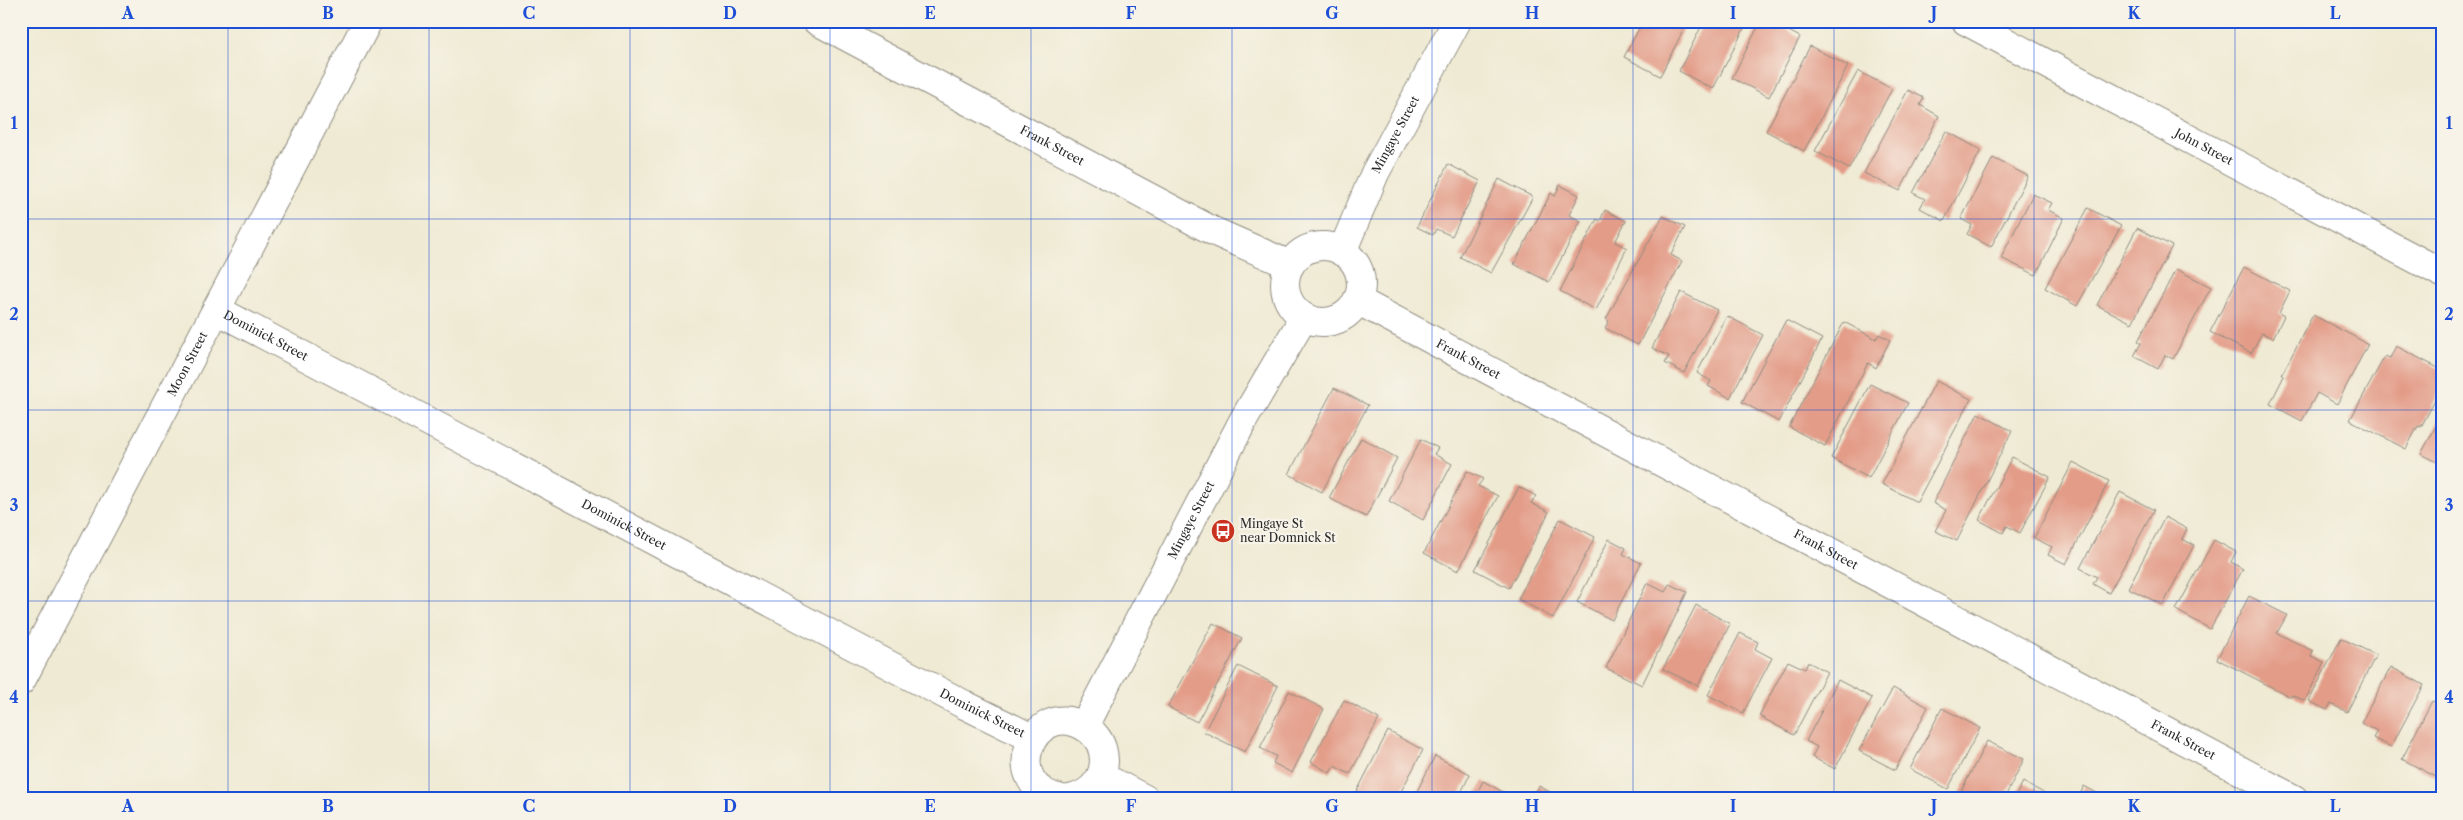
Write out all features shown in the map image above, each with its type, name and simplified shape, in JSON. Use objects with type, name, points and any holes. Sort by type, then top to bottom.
[{"type":"street","name":"Moon Street","points":[[21,681],[368,21]]},
{"type":"street","name":"Frank Street","points":[[817,21],[1213,231],[1290,265]]},
{"type":"street","name":"Mingaye Street","points":[[1342,252],[1375,173],[1457,21]]},
{"type":"street","name":"John Street","points":[[1966,21],[2442,273]]},
{"type":"street","points":[[1313,248],[1332,248],[1342,252],[1355,264],[1361,282],[1357,300],[1350,311],[1328,322],[1315,322],[1304,317],[1290,303],[1286,294],[1284,284],[1290,265],[1296,257],[1313,248]]},
{"type":"street","name":"Frank Street","points":[[1357,300],[2294,799]]},
{"type":"street","name":"Dominick Street","points":[[217,310],[965,705],[1032,738]]},
{"type":"street","name":"Mingaye Street","points":[[1084,726],[1244,419],[1304,317]]},
{"type":"street","points":[[1066,721],[1084,726],[1094,734],[1103,751],[1101,776],[1089,791],[1055,798],[1032,781],[1027,769],[1027,750],[1032,738],[1053,723],[1066,721]]},
{"type":"street","points":[[1101,776],[1145,799]]},
{"type":"building","points":[[1643,21],[1688,21],[1660,76],[1624,57]]},
{"type":"building","points":[[1704,21],[1748,21],[1713,89],[1679,71]]},
{"type":"building","points":[[1761,21],[1770,21],[1800,37],[1769,97],[1732,78]]},
{"type":"building","points":[[1810,46],[1848,66],[1804,151],[1766,131]]},
{"type":"building","points":[[1858,71],[1892,89],[1849,169],[1815,151]]},
{"type":"building","points":[[1908,90],[1924,98],[1920,105],[1939,116],[1900,191],[1864,173]]},
{"type":"building","points":[[1946,131],[1981,150],[1944,221],[1920,208],[1925,199],[1913,193]]},
{"type":"building","points":[[1993,158],[2028,176],[1991,247],[1967,234],[1972,225],[1961,219]]},
{"type":"building","points":[[1448,164],[1480,181],[1452,236],[1436,229],[1433,235],[1417,227]]},
{"type":"building","points":[[1499,179],[1533,197],[1491,273],[1460,257]]},
{"type":"building","points":[[1560,185],[1579,195],[1569,215],[1581,221],[1549,282],[1514,264],[1551,193],[1555,196]]},
{"type":"building","points":[[2033,194],[2052,203],[2048,210],[2064,218],[2036,275],[2001,258]]},
{"type":"building","points":[[2088,208],[2121,226],[2077,306],[2045,288]]},
{"type":"building","points":[[1605,210],[1626,221],[1615,242],[1627,248],[1596,310],[1560,291],[1597,219],[1600,221]]},
{"type":"building","points":[[1663,216],[1685,227],[1671,255],[1682,261],[1638,345],[1605,328],[1609,321],[1606,319]]},
{"type":"building","points":[[2137,228],[2172,246],[2132,323],[2097,305]]},
{"type":"building","points":[[2244,267],[2290,291],[2279,313],[2284,316],[2273,338],[2262,333],[2251,353],[2210,332]]},
{"type":"building","points":[[2176,269],[2211,287],[2173,359],[2165,355],[2158,369],[2134,356],[2141,343],[2138,341]]},
{"type":"building","points":[[1681,292],[1717,310],[1684,373],[1665,363],[1669,356],[1652,348]]},
{"type":"building","points":[[2313,315],[2368,344],[2337,404],[2317,393],[2302,421],[2270,404],[2284,376],[2282,374]]},
{"type":"building","points":[[1727,316],[1763,335],[1730,398],[1708,386],[1711,381],[1697,373]]},
{"type":"building","points":[[1786,320],[1822,339],[1779,422],[1742,402]]},
{"type":"building","points":[[1844,322],[1876,339],[1879,334],[1890,340],[1876,368],[1868,363],[1825,446],[1789,427]]},
{"type":"building","points":[[2396,346],[2442,370],[2440,385],[2442,387],[2421,427],[2418,426],[2406,449],[2350,420],[2385,356],[2390,358]]},
{"type":"building","points":[[1936,381],[1971,399],[1917,502],[1882,484]]},
{"type":"building","points":[[1870,384],[1908,403],[1869,478],[1831,458]]},
{"type":"building","points":[[1334,388],[1368,405],[1322,492],[1289,474]]},
{"type":"building","points":[[1978,413],[2012,431],[1957,541],[1935,531],[1946,510],[1933,503]]},
{"type":"building","points":[[2442,415],[2442,464],[2421,454]]},
{"type":"building","points":[[1361,438],[1397,458],[1366,517],[1329,498]]},
{"type":"building","points":[[1421,439],[1438,448],[1434,454],[1452,464],[1423,520],[1389,501]]},
{"type":"building","points":[[2012,457],[2050,477],[2020,533],[2007,526],[2003,533],[1979,520]]},
{"type":"building","points":[[2073,462],[2109,481],[2066,564],[2048,555],[2052,547],[2034,538]]},
{"type":"building","points":[[1467,471],[1483,479],[1478,486],[1498,496],[1458,571],[1424,553]]},
{"type":"building","points":[[1519,487],[1536,496],[1531,503],[1549,512],[1509,588],[1475,570]]},
{"type":"building","points":[[2120,492],[2154,510],[2109,593],[2093,584],[2097,577],[2080,568]]},
{"type":"building","points":[[2165,517],[2187,529],[2182,539],[2194,545],[2163,605],[2128,588]]},
{"type":"building","points":[[1560,519],[1595,537],[1553,618],[1518,599]]},
{"type":"building","points":[[1609,539],[1626,548],[1623,554],[1641,563],[1612,620],[1577,602]]},
{"type":"building","points":[[2214,540],[2236,552],[2231,562],[2243,569],[2210,629],[2176,610]]},
{"type":"building","points":[[1647,583],[1665,592],[1669,584],[1687,592],[1642,685],[1606,668]]},
{"type":"building","points":[[2249,596],[2287,615],[2277,633],[2313,651],[2311,656],[2324,662],[2305,701],[2292,695],[2291,697],[2217,659]]},
{"type":"building","points":[[1696,605],[1730,624],[1698,686],[1663,669]]},
{"type":"building","points":[[1213,623],[1242,638],[1197,722],[1168,707]]},
{"type":"building","points":[[1740,633],[1758,642],[1755,649],[1772,658],[1743,713],[1708,695]]},
{"type":"building","points":[[2341,638],[2376,655],[2347,712],[2331,704],[2327,710],[2309,701]]},
{"type":"building","points":[[1788,661],[1805,669],[1808,662],[1827,672],[1794,735],[1759,716]]},
{"type":"building","points":[[1238,666],[1278,686],[1245,752],[1204,732]]},
{"type":"building","points":[[2391,667],[2424,685],[2391,747],[2373,738],[2377,731],[2361,723]]},
{"type":"building","points":[[1838,680],[1872,698],[1835,769],[1812,757],[1817,747],[1806,741]]},
{"type":"building","points":[[1893,688],[1928,707],[1895,770],[1859,751]]},
{"type":"building","points":[[1289,691],[1324,709],[1292,773],[1273,763],[1276,756],[1260,748]]},
{"type":"building","points":[[1344,700],[1379,719],[1350,774],[1334,766],[1330,773],[1311,762]]},
{"type":"building","points":[[2432,701],[2442,705],[2442,765],[2436,777],[2402,759]]},
{"type":"building","points":[[1942,708],[1980,728],[1948,789],[1910,769]]},
{"type":"building","points":[[1388,731],[1423,750],[1397,799],[1353,799]]},
{"type":"building","points":[[1987,741],[2024,759],[2004,799],[1957,799]]},
{"type":"building","points":[[1435,756],[1470,774],[1458,799],[1413,799]]},
{"type":"building","points":[[1483,781],[1516,799],[1474,799]]},
{"type":"building","points":[[2023,782],[2055,799],[2014,799]]},
{"type":"building","points":[[1539,786],[1563,799],[1532,799]]},
{"type":"building","points":[[2084,786],[2108,799],[2078,799]]},
{"type":"place","name":"Mingaye St near Domnick St","points":[[1223,531]]}]
